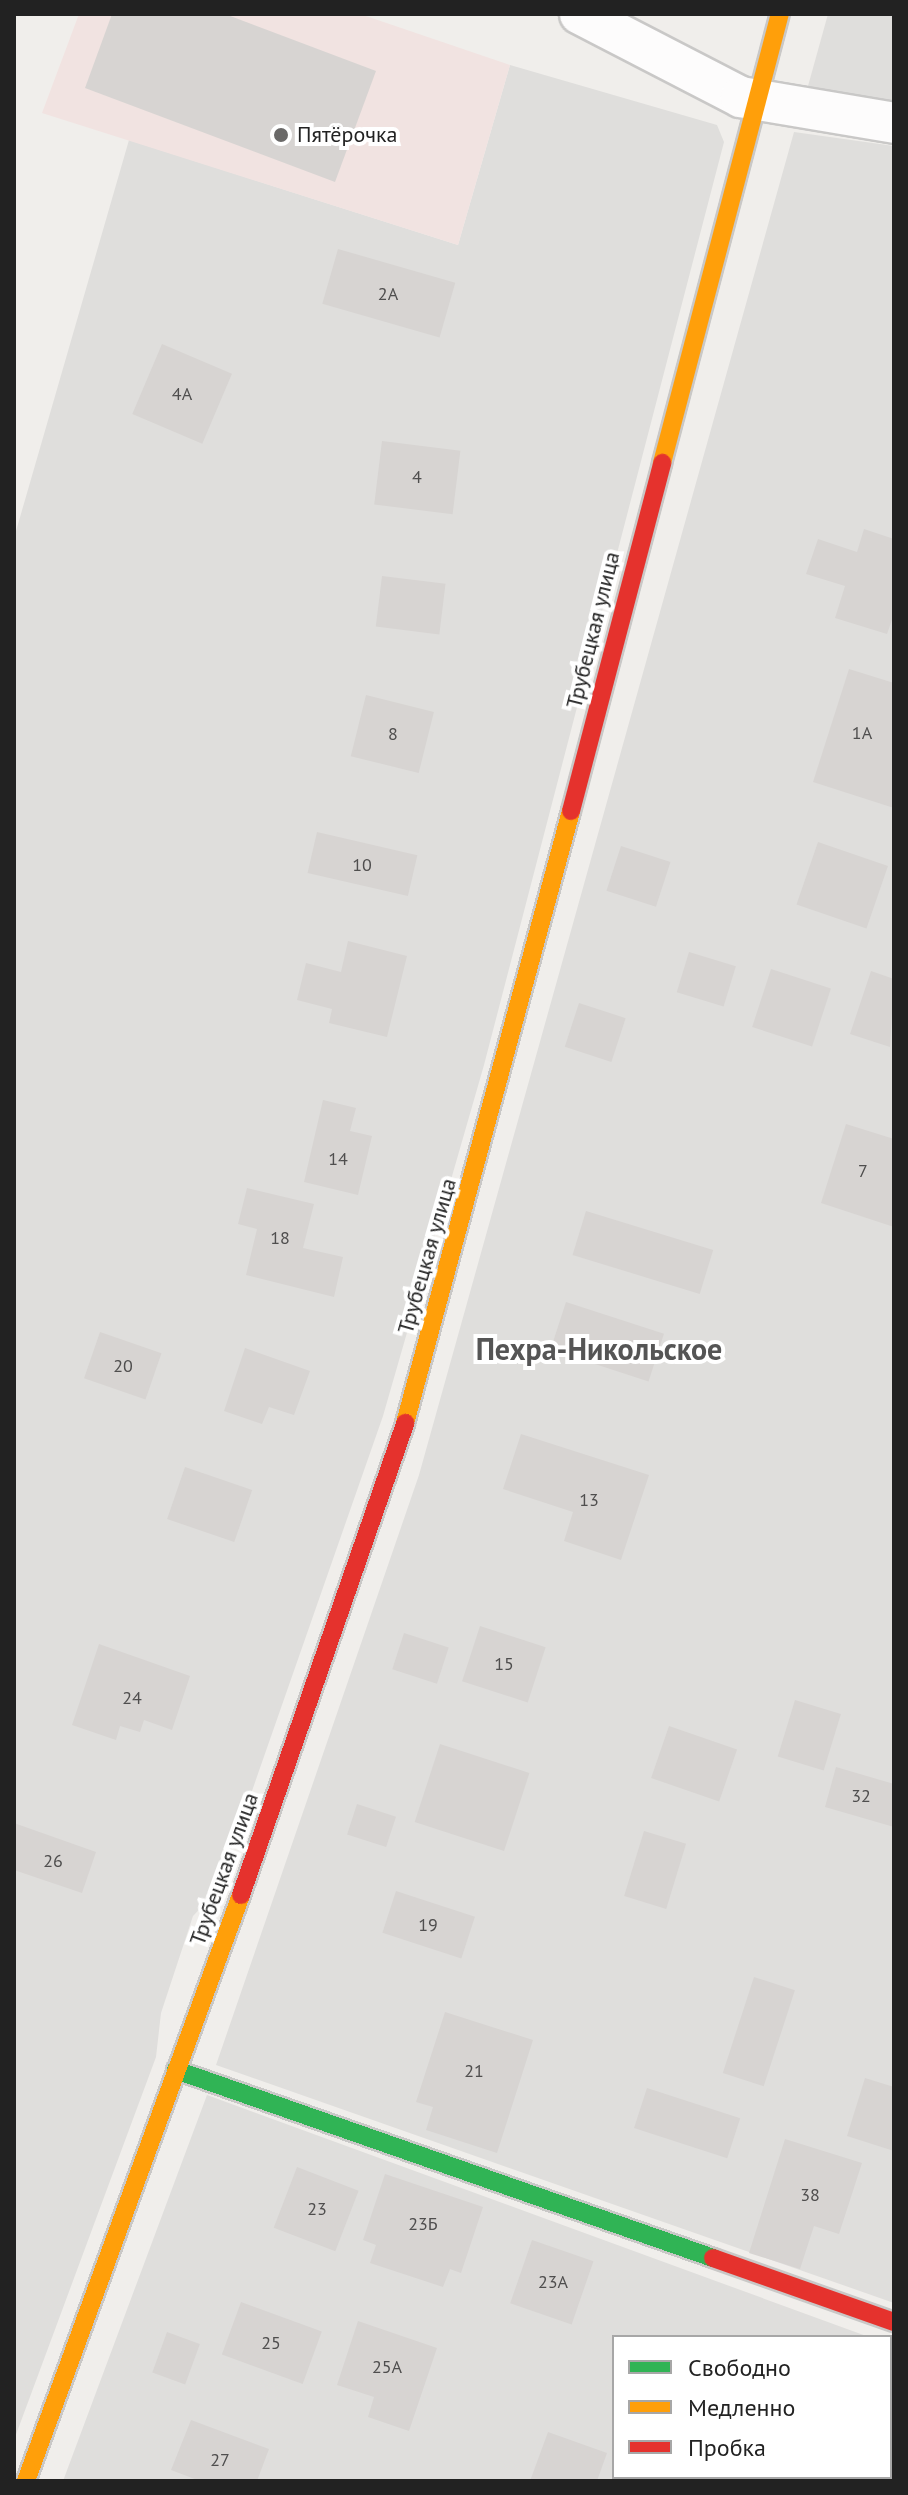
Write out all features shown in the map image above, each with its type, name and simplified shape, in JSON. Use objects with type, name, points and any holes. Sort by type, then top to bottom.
[{"type":"main road","name":"Трубецкая улица","points":[[26,2481],[322,1673],[405,1423],[503,1072],[780,14]]},
{"type":"main road","points":[[176,2070],[894,2322]]},
{"type":"street","points":[[580,14],[677,68],[755,101],[894,123]]},
{"type":"shaded area","points":[[79,14],[360,14],[510,65],[458,245],[42,113]]},
{"type":"shaded area","points":[[828,14],[894,14],[894,102],[808,86]]},
{"type":"shaded area","points":[[510,65],[717,125],[724,142],[484,1065],[383,1416],[217,1891],[193,1916],[161,2013],[156,2057],[14,2440],[14,538],[129,140],[458,245]]},
{"type":"shaded area","points":[[794,132],[894,146],[894,2303],[216,2065],[419,1475]]},
{"type":"shaded area","points":[[207,2095],[864,2335],[612,2335],[612,2479],[892,2479],[892,2412],[894,2481],[63,2481]]},
{"type":"building","name":"Пятёрочка","points":[[112,14],[225,14],[376,71],[335,182],[85,88]]},
{"type":"building","points":[[338,249],[455,283],[440,337],[322,304]]},
{"type":"building","points":[[162,344],[232,374],[202,444],[132,414]]},
{"type":"building","points":[[382,441],[460,451],[453,514],[374,505]]},
{"type":"building","points":[[864,529],[894,539],[894,614],[887,634],[835,618],[845,586],[806,574],[818,539],[857,552]]},
{"type":"building","points":[[382,576],[446,584],[439,634],[376,627]]},
{"type":"building","points":[[849,669],[894,683],[894,808],[813,782]]},
{"type":"building","points":[[366,695],[434,712],[419,773],[351,756]]},
{"type":"building","points":[[317,832],[417,855],[408,896],[308,873]]},
{"type":"building","points":[[818,842],[888,866],[866,928],[797,904]]},
{"type":"building","points":[[621,846],[670,862],[656,907],[606,891]]},
{"type":"building","points":[[348,941],[407,956],[387,1037],[329,1023],[332,1009],[297,1000],[306,963],[341,972]]},
{"type":"building","points":[[689,952],[736,966],[724,1006],[677,992]]},
{"type":"building","points":[[771,969],[831,988],[812,1046],[752,1027]]},
{"type":"building","points":[[871,971],[894,979],[890,1047],[850,1034]]},
{"type":"building","points":[[579,1003],[626,1018],[611,1062],[565,1047]]},
{"type":"building","points":[[323,1100],[356,1108],[350,1131],[372,1136],[358,1195],[304,1182]]},
{"type":"building","points":[[846,1124],[894,1139],[894,1227],[821,1203]]},
{"type":"building","points":[[247,1188],[314,1204],[303,1248],[343,1257],[334,1297],[246,1275],[257,1229],[238,1224]]},
{"type":"building","points":[[586,1211],[713,1250],[700,1294],[573,1255]]},
{"type":"building","points":[[566,1302],[664,1334],[649,1381],[551,1350]]},
{"type":"building","points":[[100,1332],[161,1353],[146,1399],[84,1378]]},
{"type":"building","points":[[245,1348],[310,1371],[294,1415],[269,1407],[262,1424],[224,1411]]},
{"type":"building","points":[[521,1434],[649,1475],[621,1560],[564,1541],[573,1512],[503,1489]]},
{"type":"building","points":[[185,1467],[252,1490],[234,1542],[167,1519]]},
{"type":"building","points":[[480,1626],[546,1647],[528,1702],[462,1681]]},
{"type":"building","points":[[404,1633],[449,1648],[437,1684],[392,1669]]},
{"type":"building","points":[[99,1644],[190,1676],[172,1730],[144,1720],[140,1732],[120,1726],[116,1740],[72,1725]]},
{"type":"building","points":[[795,1700],[841,1714],[824,1770],[778,1756]]},
{"type":"building","points":[[669,1726],[737,1749],[719,1801],[651,1778]]},
{"type":"building","points":[[440,1744],[529,1773],[504,1851],[415,1822]]},
{"type":"building","points":[[836,1767],[894,1784],[894,1827],[825,1807]]},
{"type":"building","points":[[357,1804],[396,1817],[386,1847],[347,1834]]},
{"type":"building","points":[[14,1823],[96,1852],[82,1893],[14,1870]]},
{"type":"building","points":[[644,1831],[686,1844],[666,1909],[624,1896]]},
{"type":"building","points":[[396,1891],[475,1917],[461,1958],[382,1933]]},
{"type":"building","points":[[754,1977],[795,1990],[764,2086],[723,2073]]},
{"type":"building","points":[[445,2012],[533,2040],[497,2153],[426,2130],[433,2107],[416,2102]]},
{"type":"building","points":[[865,2078],[894,2087],[894,2151],[847,2136]]},
{"type":"building","points":[[647,2088],[740,2118],[727,2158],[634,2128]]},
{"type":"building","points":[[785,2139],[862,2163],[839,2234],[814,2226],[800,2269],[749,2253]]},
{"type":"building","points":[[297,2167],[359,2191],[335,2251],[274,2228]]},
{"type":"building","points":[[385,2174],[483,2207],[461,2273],[450,2269],[443,2287],[370,2263],[376,2245],[363,2240]]},
{"type":"building","points":[[532,2240],[593,2261],[572,2325],[510,2303]]},
{"type":"building","points":[[241,2302],[322,2331],[303,2384],[222,2355]]},
{"type":"building","points":[[358,2321],[437,2348],[409,2431],[368,2417],[374,2397],[337,2385]]},
{"type":"building","points":[[167,2332],[200,2344],[185,2384],[152,2372]]},
{"type":"building","points":[[191,2420],[269,2449],[257,2481],[200,2481],[171,2470]]},
{"type":"building","points":[[548,2432],[607,2453],[597,2481],[530,2481]]},
{"type":"building","points":[[636,2479],[691,2479],[636,2481]]},
{"type":"traffic: fast","points":[[176,2070],[713,2258]]},
{"type":"traffic: slow","points":[[662,463],[780,14]]},
{"type":"traffic: slow","points":[[405,1423],[571,811]]},
{"type":"traffic: slow","points":[[26,2481],[241,1895]]},
{"type":"traffic: jam","points":[[571,811],[662,463]]},
{"type":"traffic: jam","points":[[241,1895],[405,1423]]},
{"type":"traffic: jam","points":[[713,2258],[894,2322]]},
{"type":"place","name":"Пятёрочка","points":[[281,135]]},
{"type":"district","name":"Пехра-Никольское","points":[[599,1349]]}]
